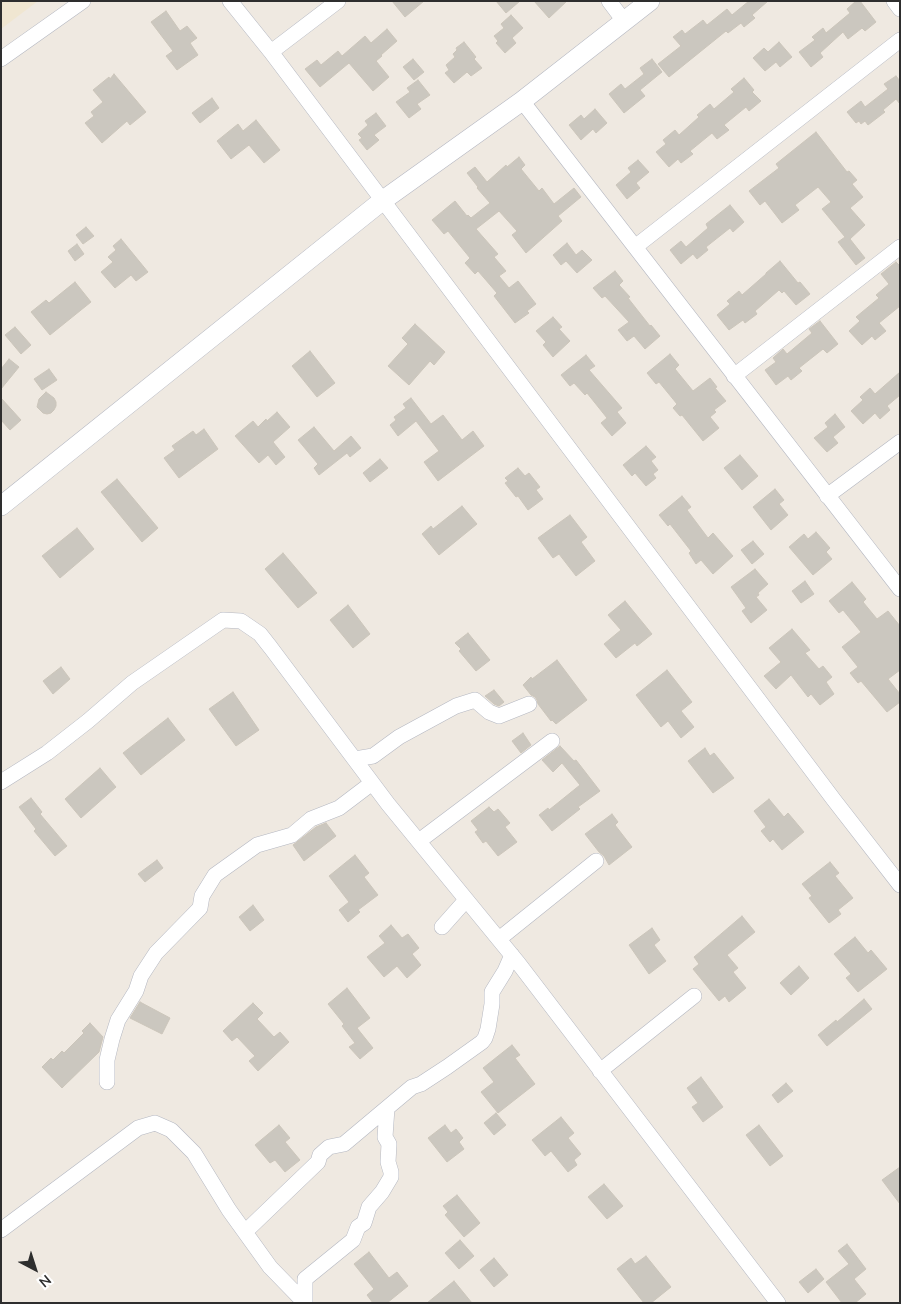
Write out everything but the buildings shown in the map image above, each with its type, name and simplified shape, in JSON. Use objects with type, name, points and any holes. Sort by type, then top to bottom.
[{"type":"street","points":[[1,59],[83,1]]},
{"type":"street","points":[[230,1],[828,793],[894,866],[900,885]]},
{"type":"street","points":[[270,52],[338,1]]},
{"type":"street","points":[[609,1],[624,21]]},
{"type":"street","points":[[1,506],[382,201],[522,101],[650,1]]},
{"type":"street","points":[[894,1],[900,9]]},
{"type":"street","points":[[635,247],[900,40]]},
{"type":"street","points":[[522,101],[900,589]]},
{"type":"street","points":[[734,376],[900,248]]},
{"type":"street","points":[[827,496],[900,442]]},
{"type":"street","points":[[1,782],[47,753],[132,683],[222,620],[241,621],[260,634],[372,783],[512,955],[778,1303]]},
{"type":"street","points":[[355,759],[373,756],[400,737],[456,706],[475,700],[489,712],[499,716],[529,704]]},
{"type":"street","points":[[419,841],[552,740]]},
{"type":"street","points":[[107,1082],[107,1060],[118,1020],[136,991],[141,976],[156,953],[200,908],[202,896],[215,875],[257,845],[292,835],[311,819],[339,808],[372,783]]},
{"type":"street","points":[[498,939],[596,861]]},
{"type":"street","points":[[442,927],[466,900]]},
{"type":"street","points":[[245,1232],[318,1162],[320,1155],[329,1147],[344,1144],[412,1088],[447,1067],[482,1042],[485,1038],[492,1004],[492,992],[512,955]]},
{"type":"street","points":[[600,1071],[694,996]]},
{"type":"street","points":[[305,1303],[305,1278],[352,1240],[358,1227],[364,1223],[370,1207],[391,1177],[388,1162],[389,1144],[385,1137],[387,1108]]},
{"type":"street","points":[[1,1230],[138,1128],[155,1122],[171,1130],[194,1153],[229,1210],[270,1267],[305,1303]]},
{"type":"shaded area","points":[[1,1],[38,1],[1,29]]}]
